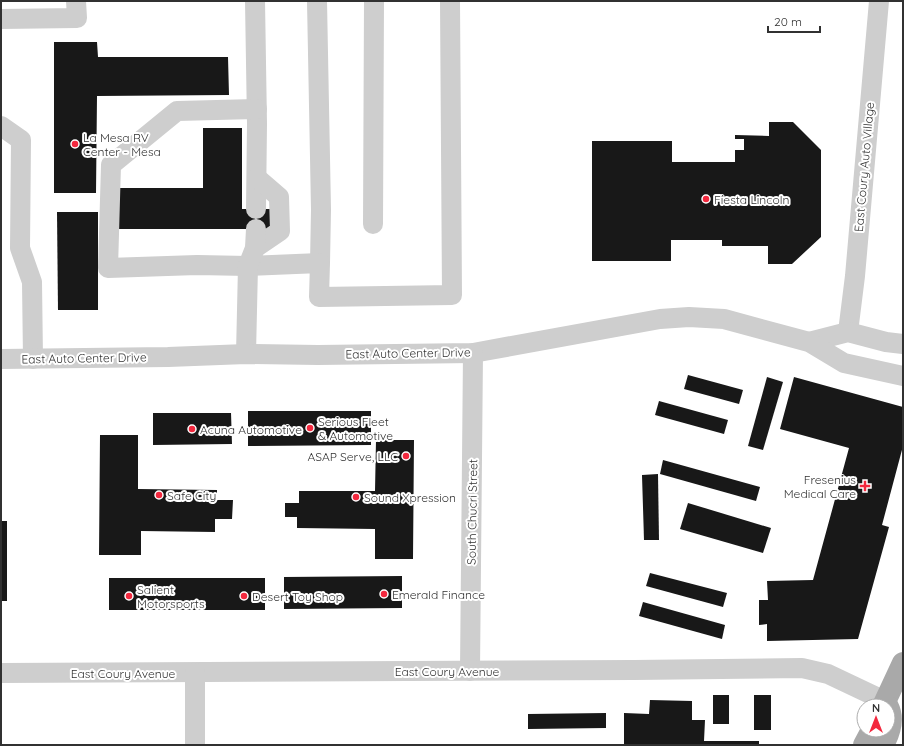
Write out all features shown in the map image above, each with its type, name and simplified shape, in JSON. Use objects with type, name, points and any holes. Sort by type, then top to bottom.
[{"type":"main road","points":[[889,698],[903,663]]},
{"type":"street","points":[[1,19],[77,18],[76,1]]},
{"type":"street","points":[[255,1],[257,109],[256,209]]},
{"type":"street","points":[[317,1],[321,210],[319,297],[452,295],[450,1]]},
{"type":"street","points":[[373,224],[374,1]]},
{"type":"street","name":"East Coury Auto Village","points":[[848,332],[855,276],[879,1]]},
{"type":"street","points":[[257,109],[177,111],[111,165],[108,268],[197,265],[252,257],[320,263]]},
{"type":"street","points":[[1,126],[22,140],[20,248],[32,282],[33,358]]},
{"type":"street","points":[[252,257],[280,231],[279,197],[257,178]]},
{"type":"street","points":[[246,354],[252,257],[256,229]]},
{"type":"street","name":"East Auto Center Drive","points":[[1,359],[168,357],[246,354],[318,355],[473,353],[660,319],[689,317],[724,319],[809,342],[844,363],[903,376]]},
{"type":"street","name":"East Auto Center Drive","points":[[809,342],[848,332],[886,342],[903,344]]},
{"type":"street","name":"South Chucri Street","points":[[470,671],[473,353]]},
{"type":"street","name":"East Coury Avenue","points":[[1,673],[195,673],[802,668],[828,674],[873,698]]},
{"type":"street","points":[[195,673],[195,745]]},
{"type":"building","name":"La Mesa RV Center - Mesa","points":[[54,42],[97,42],[98,57],[228,57],[229,95],[97,96],[96,193],[54,193]]},
{"type":"building","name":"Fiesta Lincoln","points":[[769,122],[793,122],[821,150],[821,237],[792,264],[768,264],[768,246],[722,246],[722,240],[671,240],[671,261],[592,261],[592,141],[672,141],[672,162],[735,162],[735,150],[744,150],[744,139],[735,139],[735,135],[769,136]]},
{"type":"building","points":[[203,128],[242,128],[242,209],[272,209],[272,229],[116,229],[116,188],[203,188]]},
{"type":"building","points":[[57,212],[98,212],[98,310],[58,310]]},
{"type":"building","points":[[688,375],[743,390],[739,404],[684,389]]},
{"type":"building","points":[[767,377],[783,382],[763,450],[748,446]]},
{"type":"building","name":"Fresenius Medical Care","points":[[794,377],[903,407],[903,446],[882,525],[889,527],[858,639],[767,641],[767,624],[759,625],[759,600],[768,600],[767,581],[813,580],[849,448],[780,429]]},
{"type":"building","points":[[659,401],[728,420],[724,434],[655,415]]},
{"type":"building","name":"Serious Fleet & Automotive","points":[[248,411],[371,411],[371,445],[248,446]]},
{"type":"building","name":"Acuna Automotive","points":[[153,413],[231,413],[232,444],[153,445]]},
{"type":"building","name":"Safe City","points":[[100,435],[138,435],[138,489],[217,490],[217,500],[233,500],[232,519],[215,519],[215,532],[141,531],[141,555],[99,555]]},
{"type":"building","name":"Sound Xpression","points":[[376,440],[414,440],[413,559],[375,559],[375,529],[297,528],[297,517],[285,517],[285,503],[299,503],[299,491],[375,491]]},
{"type":"building","points":[[663,460],[760,487],[756,501],[660,474]]},
{"type":"building","points":[[658,474],[659,540],[644,540],[642,475]]},
{"type":"building","points":[[688,503],[771,528],[763,553],[680,529]]},
{"type":"building","points":[[1,521],[7,521],[7,601],[1,601]]},
{"type":"building","points":[[650,573],[727,593],[723,607],[646,586]]},
{"type":"building","points":[[402,576],[402,608],[284,609],[284,577]]},
{"type":"building","points":[[109,578],[265,578],[265,610],[109,610]]},
{"type":"building","points":[[643,602],[725,625],[722,639],[639,616]]},
{"type":"building","points":[[713,695],[729,695],[729,724],[713,724]]},
{"type":"building","points":[[754,695],[771,695],[771,730],[754,730]]},
{"type":"building","points":[[650,700],[692,701],[692,720],[705,720],[704,741],[759,741],[759,745],[624,745],[624,713],[649,714]]},
{"type":"building","points":[[606,713],[606,728],[528,729],[528,714]]},
{"type":"place","name":"La Mesa RV Center - Mesa","points":[[75,144]]},
{"type":"place","name":"Fiesta Lincoln","points":[[706,199]]},
{"type":"place","name":"Serious Fleet & Automotive","points":[[310,428]]},
{"type":"place","name":"Acuna Automotive","points":[[192,429]]},
{"type":"place","name":"ASAP Serve, LLC","points":[[406,456]]},
{"type":"place","name":"Fresenius Medical Care","points":[[865,486]]},
{"type":"place","name":"Safe City","points":[[159,495]]},
{"type":"place","name":"Sound Xpression","points":[[356,497]]},
{"type":"place","name":"Emerald Finance","points":[[384,594]]},
{"type":"place","name":"Salient Motorsports","points":[[129,596]]},
{"type":"place","name":"Desert Toy Shop","points":[[244,596]]}]
